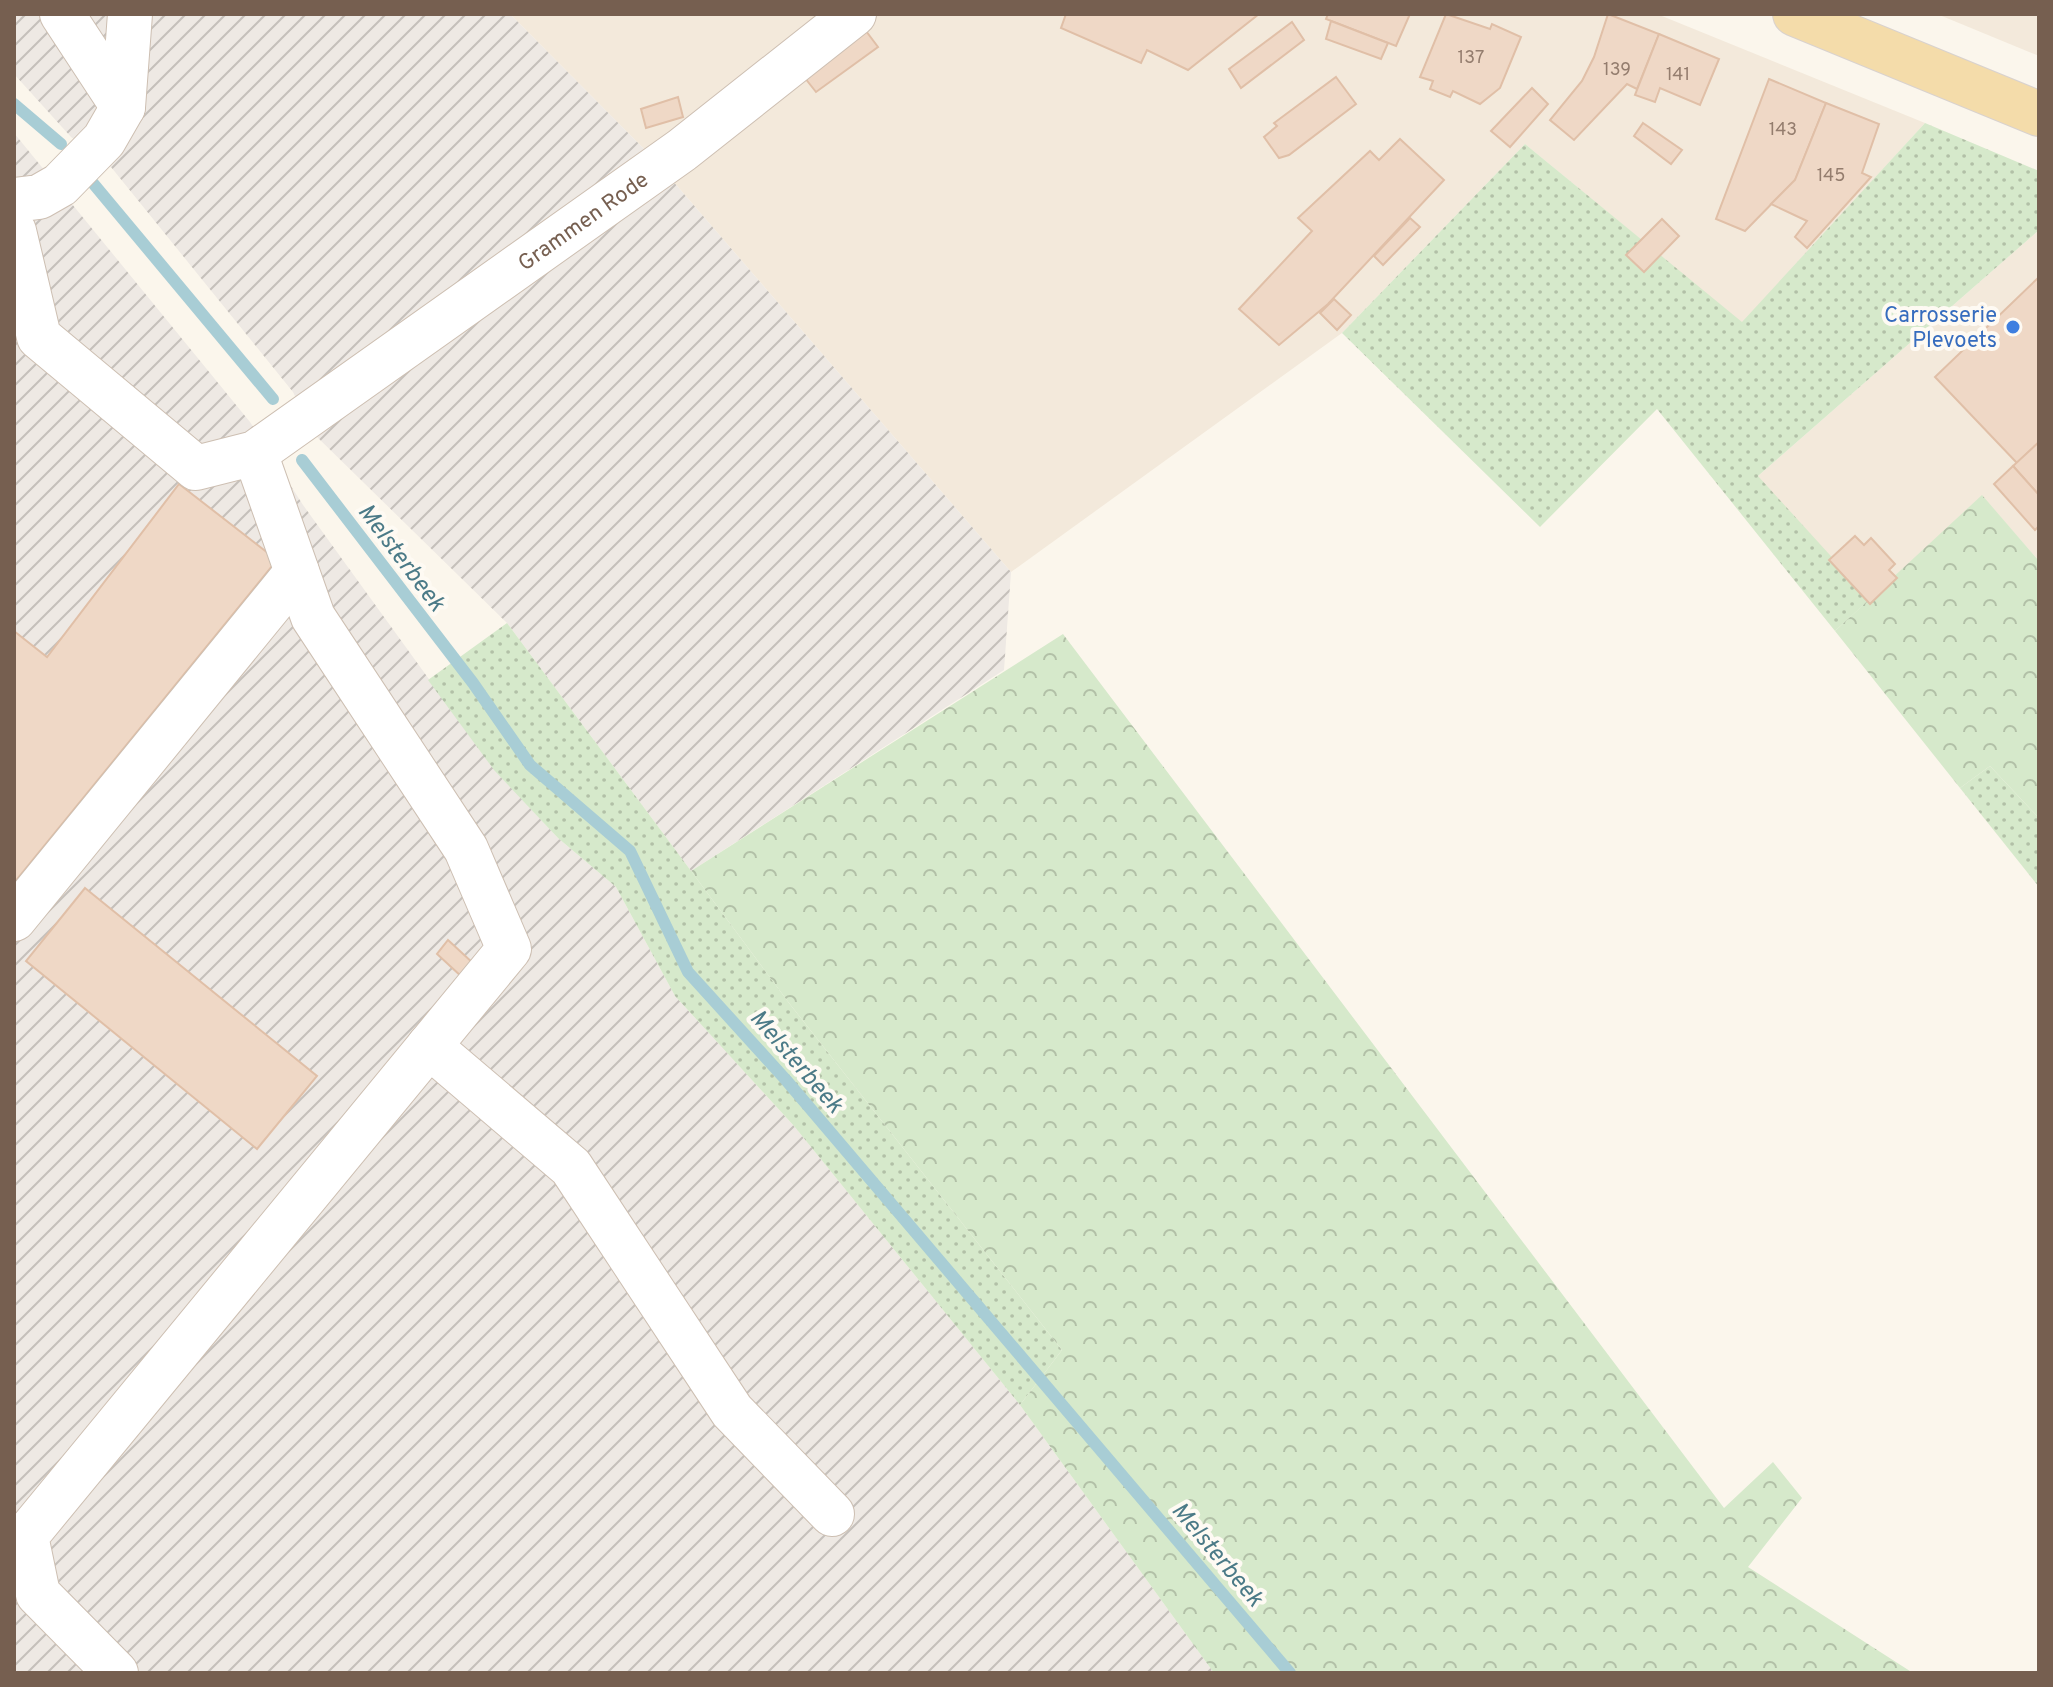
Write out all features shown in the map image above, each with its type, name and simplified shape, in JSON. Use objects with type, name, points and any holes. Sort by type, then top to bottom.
[{"type":"main road","points":[[1795,14],[2039,114]]},
{"type":"street","points":[[62,14],[123,107]]},
{"type":"street","points":[[14,200],[39,197],[60,185],[104,140],[123,107],[130,14]]},
{"type":"street","name":"Grammen Rode","points":[[255,453],[682,150],[854,14]]},
{"type":"street","points":[[14,231],[39,337],[196,468],[255,453],[313,617],[466,849],[509,949],[20,1530],[38,1594],[116,1673]]},
{"type":"street","points":[[14,919],[297,572]]},
{"type":"street","points":[[429,1046],[571,1167],[732,1411],[832,1514]]},
{"type":"shaded area","points":[[14,14],[510,14],[652,157],[1011,572],[1004,670],[691,871],[507,623],[313,433],[293,392],[111,167],[71,137],[14,74]]},
{"type":"shaded area","points":[[510,14],[1657,14],[1925,123],[1742,323],[1525,144],[1342,333],[1011,572],[652,157]]},
{"type":"shaded area","points":[[1937,14],[2039,14],[2039,56]]},
{"type":"shaded area","points":[[14,133],[250,422],[303,505],[494,769],[558,838],[616,887],[675,996],[794,1126],[1020,1405],[1214,1673],[14,1673]]},
{"type":"shaded area","points":[[2039,230],[2039,561],[1982,496],[1870,599],[1757,477]]},
{"type":"green space","points":[[1925,123],[2039,171],[2039,230],[1758,476],[1870,599],[1835,631],[1657,409],[1540,527],[1342,333],[1525,144],[1742,322]]},
{"type":"green space","points":[[1982,495],[2039,561],[2039,818],[1990,766],[1960,788],[1835,631]]},
{"type":"green space","points":[[507,623],[789,1003],[1062,1350],[1020,1405],[794,1126],[675,996],[616,887],[558,838],[494,770],[428,680]]},
{"type":"green space","points":[[1063,634],[1724,1508],[1773,1462],[1802,1498],[1748,1567],[1913,1673],[1214,1673],[1020,1405],[1062,1350],[789,1003],[691,871]]},
{"type":"green space","points":[[1990,766],[2039,818],[2039,887],[1960,788]]},
{"type":"building","points":[[1066,14],[1259,14],[1188,70],[1147,50],[1141,63],[1061,28]]},
{"type":"building","points":[[1328,14],[1410,14],[1396,46],[1326,19]]},
{"type":"building","points":[[1446,14],[1490,29],[1492,24],[1521,37],[1500,88],[1480,104],[1453,91],[1450,97],[1430,89],[1433,81],[1420,77]]},
{"type":"building","points":[[1608,14],[1659,34],[1637,89],[1627,84],[1574,140],[1550,120],[1582,81],[1594,57]]},
{"type":"building","points":[[1331,21],[1388,43],[1381,59],[1326,39]]},
{"type":"building","points":[[1292,22],[1304,40],[1241,88],[1229,69]]},
{"type":"building","points":[[863,27],[878,47],[816,92],[801,73]]},
{"type":"building","points":[[1659,34],[1719,59],[1700,105],[1660,88],[1655,102],[1635,95]]},
{"type":"building","points":[[1336,77],[1356,104],[1289,155],[1279,158],[1264,137],[1277,126],[1274,123]]},
{"type":"building","points":[[1769,79],[1826,103],[1795,180],[1745,231],[1716,219]]},
{"type":"building","points":[[1532,88],[1548,104],[1510,147],[1491,131]]},
{"type":"building","points":[[678,97],[683,117],[646,128],[641,109]]},
{"type":"building","points":[[1826,103],[1879,124],[1862,173],[1871,177],[1807,248],[1795,237],[1807,221],[1771,204],[1795,180]]},
{"type":"building","points":[[1643,123],[1682,150],[1671,164],[1634,136]]},
{"type":"building","points":[[1400,139],[1444,180],[1328,304],[1279,345],[1239,309],[1312,231],[1298,218],[1370,151],[1379,160]]},
{"type":"building","points":[[1410,218],[1420,227],[1383,265],[1374,256]]},
{"type":"building","points":[[1662,219],[1679,236],[1644,272],[1626,255]]},
{"type":"building","name":"Carrosserie Plevoets","points":[[2039,277],[2039,442],[2017,463],[1935,377]]},
{"type":"building","points":[[1334,299],[1351,315],[1337,330],[1320,313]]},
{"type":"building","points":[[2039,442],[2039,495],[2013,466]]},
{"type":"building","points":[[2013,466],[2039,495],[2039,526],[2035,530],[1994,484]]},
{"type":"building","points":[[179,484],[277,560],[14,883],[14,631],[47,657]]},
{"type":"building","points":[[1855,536],[1864,545],[1871,538],[1895,564],[1889,570],[1897,578],[1870,604],[1829,560]]},
{"type":"building","points":[[85,888],[317,1076],[257,1149],[26,961]]},
{"type":"building","points":[[448,940],[474,964],[462,977],[437,954]]},
{"type":"waterway","name":"Melsterbeek","points":[[14,104],[61,144]]},
{"type":"waterway","name":"Melsterbeek","points":[[92,182],[273,399]]},
{"type":"waterway","name":"Melsterbeek","points":[[302,460],[473,683],[530,765],[630,851],[688,972],[786,1080],[1290,1673]]},
{"type":"place","name":"Carrosserie Plevoets","points":[[2013,327]]}]
